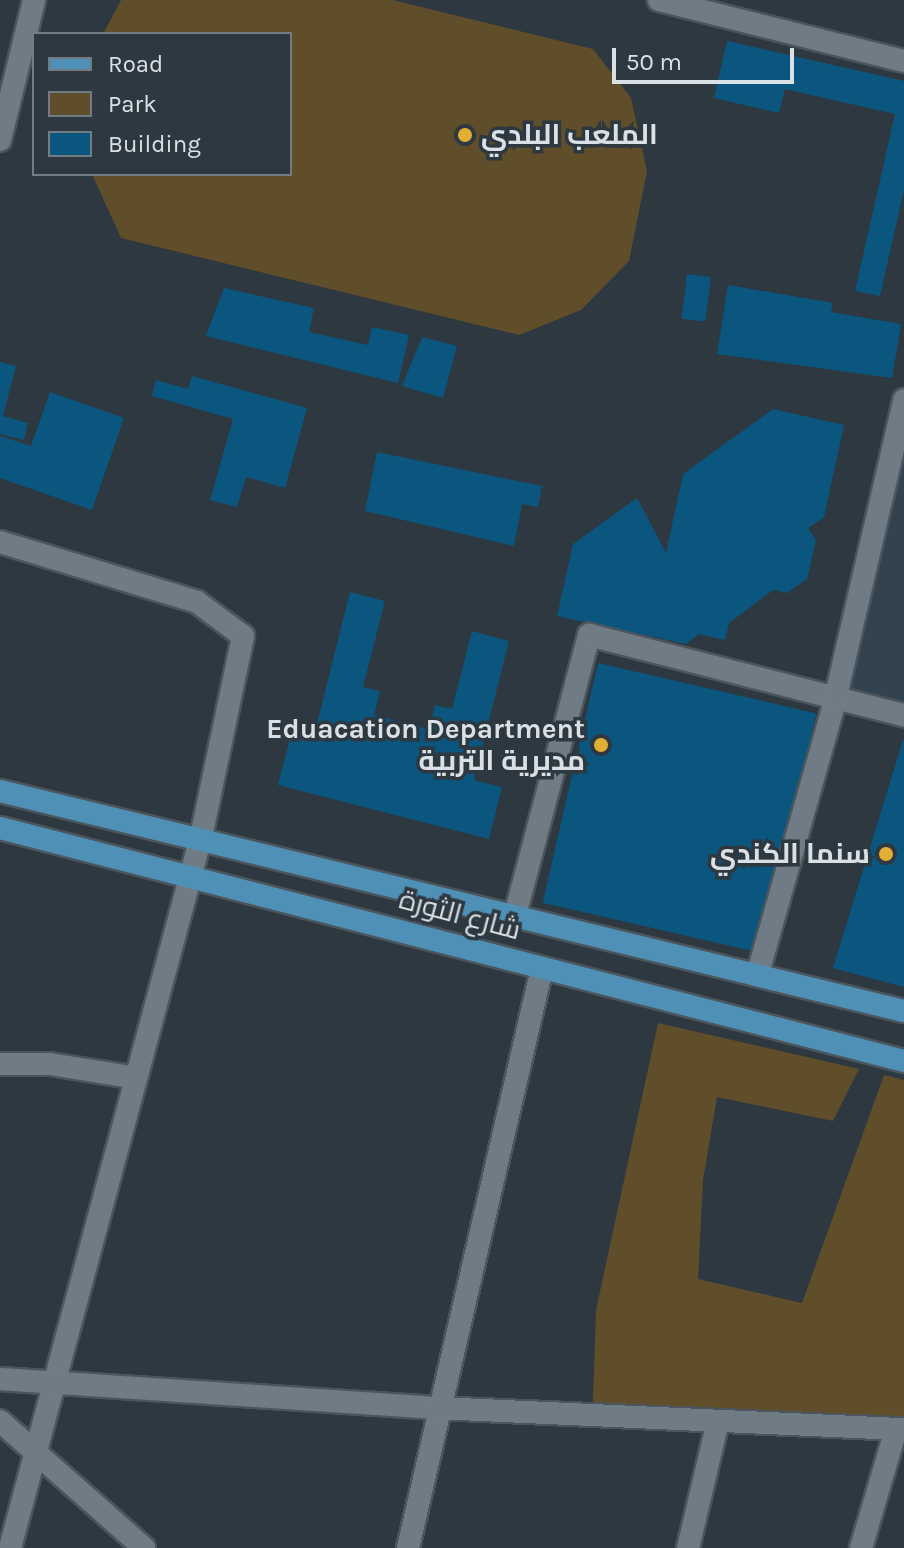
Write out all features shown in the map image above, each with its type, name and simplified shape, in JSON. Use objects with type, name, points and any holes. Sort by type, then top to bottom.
[{"type":"main road","name":"شارع الثورة","points":[[0,791],[201,837],[514,919],[758,973],[904,1011]]},
{"type":"main road","name":"شارع الثورة","points":[[0,828],[904,1061]]},
{"type":"street","points":[[0,140],[34,0]]},
{"type":"street","points":[[659,0],[904,61]]},
{"type":"street","points":[[758,973],[835,700],[904,400]]},
{"type":"street","points":[[0,542],[197,602],[243,636],[201,837],[188,875],[136,1078],[51,1382],[10,1548]]},
{"type":"street","points":[[514,919],[589,635],[835,700],[904,715]]},
{"type":"street","points":[[408,1548],[437,1408],[542,968]]},
{"type":"street","points":[[0,1064],[50,1064],[136,1078]]},
{"type":"street","points":[[0,1379],[437,1408],[900,1429],[861,1548]]},
{"type":"street","points":[[0,1421],[32,1454],[144,1548]]},
{"type":"street","points":[[688,1548],[718,1421]]},
{"type":"shaded area","points":[[904,400],[904,715],[835,700]]},
{"type":"green space","name":"الملعب البلدي","points":[[121,0],[393,0],[593,49],[631,98],[647,171],[629,261],[581,310],[519,335],[121,238],[93,176],[292,176],[292,32],[104,32]]},
{"type":"green space","points":[[658,1023],[859,1069],[833,1121],[717,1097],[703,1180],[698,1279],[802,1303],[884,1075],[904,1080],[904,1440],[592,1428],[596,1310]]},
{"type":"building","points":[[727,41],[904,81],[904,190],[880,296],[855,291],[895,114],[785,89],[779,113],[714,98]]},
{"type":"building","points":[[687,274],[711,277],[705,322],[682,319]]},
{"type":"building","points":[[728,285],[833,303],[831,312],[901,324],[892,378],[717,354]]},
{"type":"building","points":[[224,288],[314,308],[309,332],[368,345],[372,327],[409,335],[398,383],[206,336]]},
{"type":"building","points":[[422,337],[457,346],[443,398],[402,386]]},
{"type":"building","points":[[0,362],[16,366],[3,416],[28,423],[24,440],[0,434]]},
{"type":"building","points":[[192,376],[307,408],[285,488],[246,477],[237,507],[210,500],[233,419],[152,396],[156,380],[188,389]]},
{"type":"building","points":[[50,392],[124,418],[92,510],[0,478],[0,436],[31,446]]},
{"type":"building","points":[[773,409],[844,425],[824,517],[808,528],[816,540],[807,579],[787,593],[773,590],[729,623],[725,640],[699,634],[686,644],[557,616],[573,544],[637,498],[666,553],[683,474]]},
{"type":"building","points":[[377,452],[542,486],[538,507],[522,504],[514,546],[365,511]]},
{"type":"building","points":[[350,592],[385,601],[363,687],[380,691],[374,715],[429,729],[435,705],[452,709],[472,631],[509,641],[474,780],[502,787],[489,839],[278,785],[292,731],[314,736]]},
{"type":"building","points":[[598,663],[816,713],[761,953],[543,903]]},
{"type":"building","name":"سنما الكندي","points":[[904,740],[904,987],[833,968]]},
{"type":"place","name":"الملعب البلدي","points":[[465,135]]},
{"type":"place","name":"Eduacation Department مديرية التربية","points":[[601,745]]},
{"type":"place","name":"سنما الكندي","points":[[886,854]]}]
